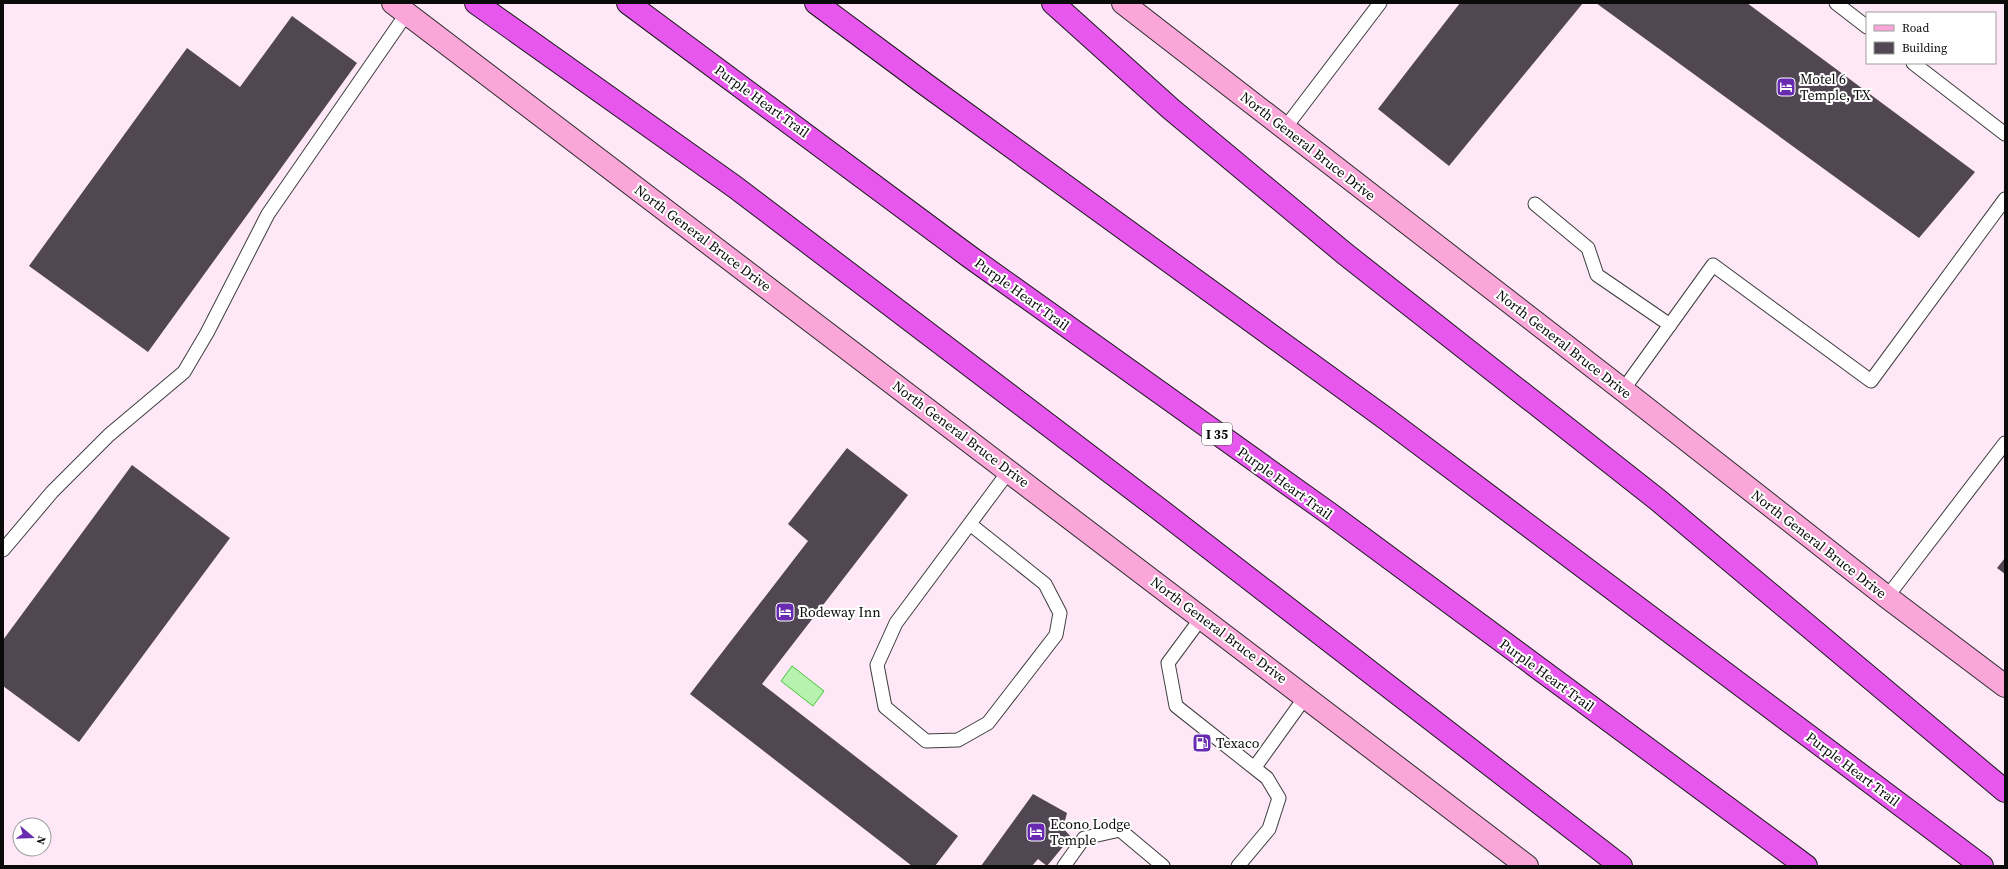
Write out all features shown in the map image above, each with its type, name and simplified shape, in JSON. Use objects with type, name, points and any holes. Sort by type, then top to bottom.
[{"type":"highway","points":[[476,3],[735,187],[1146,500],[1621,866]]},
{"type":"highway","name":"Purple Heart Trail","points":[[628,3],[970,257],[1330,514],[1806,866]]},
{"type":"highway","name":"Purple Heart Trail","points":[[816,3],[938,94],[1385,418],[1982,866]]},
{"type":"highway","points":[[1053,3],[1171,109],[1344,253],[1658,500],[2005,791]]},
{"type":"main road","name":"North General Bruce Drive","points":[[1123,3],[1623,390],[1887,597],[2005,686]]},
{"type":"main road","name":"North General Bruce Drive","points":[[400,8],[1306,696],[1527,866]]},
{"type":"lane","points":[[1285,128],[1380,3]]},
{"type":"lane","points":[[1836,3],[1866,26]]},
{"type":"lane","points":[[3,550],[52,492],[109,435],[184,372],[207,333],[268,214],[400,8]]},
{"type":"lane","points":[[1914,64],[2005,134]]},
{"type":"lane","points":[[1623,390],[1713,264],[1871,381],[2005,199]]},
{"type":"lane","points":[[1535,204],[1588,248],[1597,275],[1670,325]]},
{"type":"lane","points":[[1887,597],[2005,443]]},
{"type":"lane","points":[[970,524],[1045,584],[1060,613],[1056,634],[988,723],[958,740],[926,741],[885,707],[877,666],[896,623],[1009,471]]},
{"type":"lane","points":[[1202,617],[1168,663],[1176,706],[1268,778],[1279,798],[1269,829],[1238,866]]},
{"type":"lane","points":[[1255,768],[1306,696]]},
{"type":"lane","points":[[1064,866],[1084,838],[1120,830],[1163,866]]},
{"type":"shaded area","points":[[792,666],[824,691],[813,706],[781,681]]},
{"type":"building","points":[[1460,3],[1583,3],[1449,166],[1378,109]]},
{"type":"building","name":"Motel 6 Temple, TX","points":[[1596,3],[1747,3],[1975,172],[1919,238]]},
{"type":"building","points":[[292,16],[357,63],[148,352],[29,266],[187,48],[240,87]]},
{"type":"building","name":"Rodeway Inn","points":[[847,448],[908,495],[762,684],[958,836],[935,866],[912,866],[690,694],[808,541],[788,524]]},
{"type":"building","points":[[132,465],[230,538],[79,742],[3,686],[3,640]]},
{"type":"building","points":[[2005,558],[2005,574],[1997,568]]},
{"type":"building","name":"Econo Lodge Temple","points":[[1033,794],[1067,813],[1063,828],[1071,837],[1047,866],[1038,859],[1032,866],[981,866]]},
{"type":"place","name":"Motel 6 Temple, TX","points":[[1786,87]]},
{"type":"place","name":"Rodeway Inn","points":[[785,612]]},
{"type":"place","name":"Texaco","points":[[1202,743]]},
{"type":"place","name":"Econo Lodge Temple","points":[[1036,832]]}]
